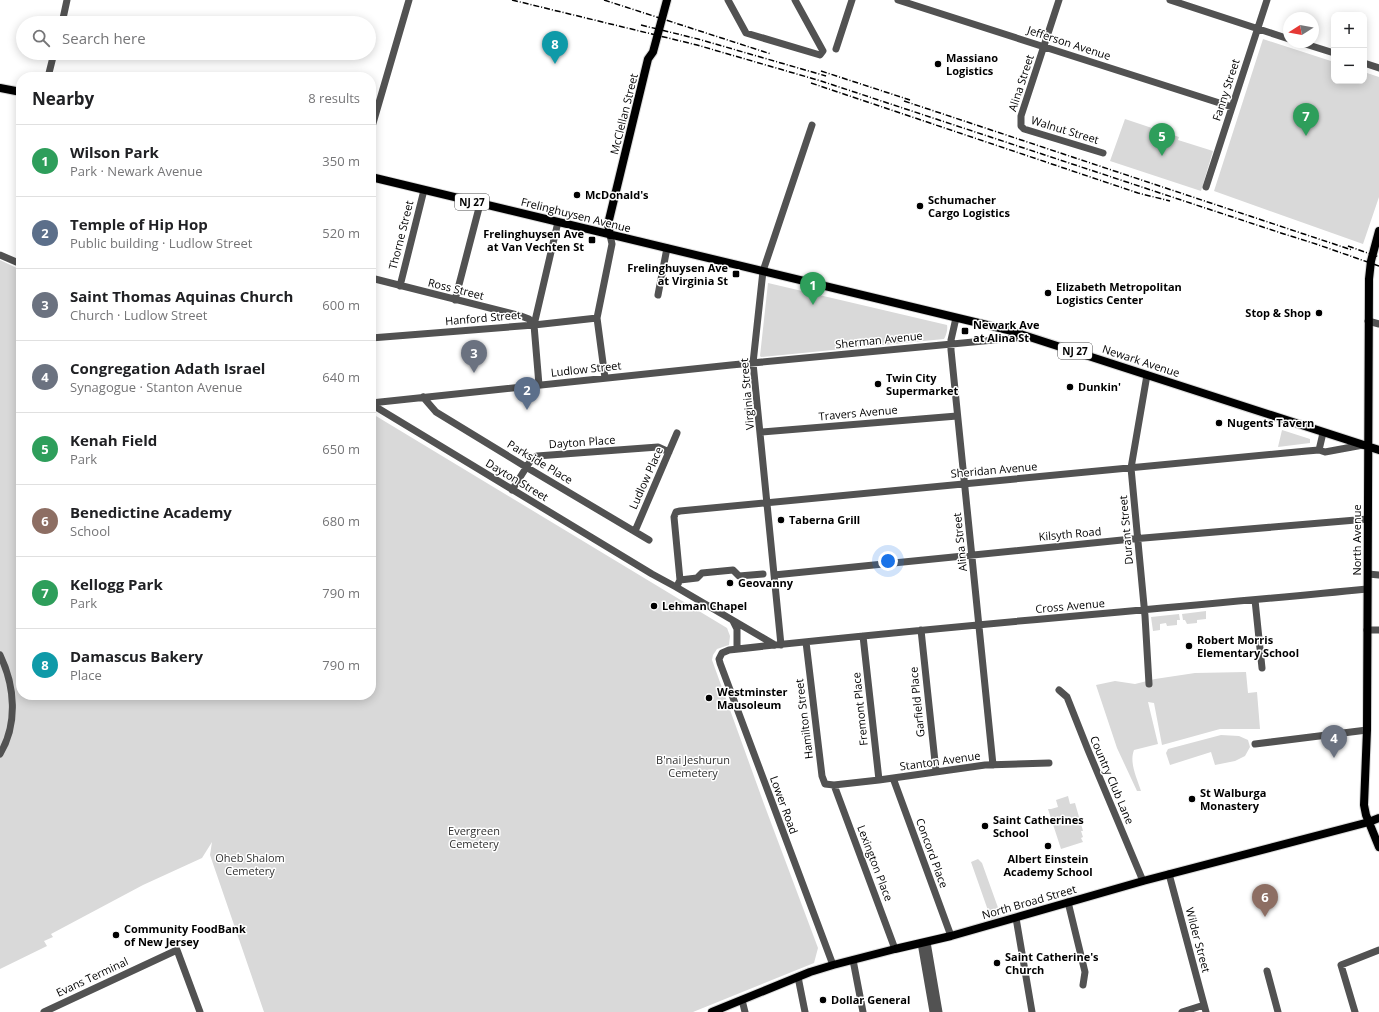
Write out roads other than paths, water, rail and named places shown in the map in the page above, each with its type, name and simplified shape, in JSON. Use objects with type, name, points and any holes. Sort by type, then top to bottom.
[{"type":"main road","name":"McClellan Street","points":[[610,235],[608,224],[648,59],[653,52],[667,0]]},
{"type":"main road","points":[[0,88],[16,91]]},
{"type":"main road","name":"Frelinghuysen Avenue","points":[[376,178],[610,235],[776,273]]},
{"type":"main road","name":"North Avenue","points":[[1379,231],[1371,261],[1368,321],[1365,446],[1368,519],[1367,730],[1364,805],[1379,847]]},
{"type":"main road","name":"Newark Avenue","points":[[776,273],[1008,330],[1379,450]]},
{"type":"main road","name":"North Broad Street","points":[[712,1012],[798,977],[832,965],[950,936],[1143,881],[1369,822],[1379,818]]},
{"type":"street","points":[[64,16],[67,0]]},
{"type":"street","points":[[376,113],[409,0]]},
{"type":"street","points":[[728,0],[746,33],[820,55],[822,51],[795,0]]},
{"type":"street","points":[[836,49],[852,0]]},
{"type":"street","name":"Jefferson Avenue","points":[[898,0],[1232,107]]},
{"type":"street","name":"Alina Street","points":[[1021,126],[1021,116],[1059,0]]},
{"type":"street","points":[[1170,0],[1283,37]]},
{"type":"street","name":"Fanny Street","points":[[1206,187],[1267,0]]},
{"type":"street","points":[[1318,48],[1331,52]]},
{"type":"street","points":[[49,72],[52,60]]},
{"type":"street","points":[[1367,64],[1379,68]]},
{"type":"street","name":"Virginia Street","points":[[778,645],[774,575],[753,363],[763,270],[812,125]]},
{"type":"street","name":"Walnut Street","points":[[1021,126],[1024,129],[1103,153]]},
{"type":"street","name":"Thorne Street","points":[[400,286],[424,190]]},
{"type":"street","points":[[455,300],[480,204]]},
{"type":"street","points":[[539,385],[534,325],[558,222]]},
{"type":"street","points":[[605,378],[597,318],[612,244],[610,235]]},
{"type":"street","points":[[658,295],[667,248]]},
{"type":"street","points":[[0,255],[16,262]]},
{"type":"street","name":"Ross Street","points":[[376,279],[521,316],[529,319],[534,325]]},
{"type":"street","name":"Hanford Street","points":[[376,338],[534,325],[597,318]]},
{"type":"street","name":"Alina Street","points":[[956,318],[951,344],[993,765]]},
{"type":"street","points":[[1368,321],[1379,324]]},
{"type":"street","name":"Sherman Avenue","points":[[731,365],[1030,337]]},
{"type":"street","name":"Ludlow Street","points":[[376,403],[731,365]]},
{"type":"street","name":"Durant Street","points":[[1148,375],[1131,468],[1149,684]]},
{"type":"street","name":"Parkside Place","points":[[424,398],[436,412],[526,468],[649,540]]},
{"type":"street","name":"Dayton Street","points":[[376,407],[652,574],[678,583]]},
{"type":"street","name":"Travers Avenue","points":[[761,432],[957,416]]},
{"type":"street","points":[[1319,450],[1323,433]]},
{"type":"street","name":"Ludlow Place","points":[[635,531],[677,434]]},
{"type":"street","name":"Sheridan Avenue","points":[[678,583],[674,517],[676,512],[680,511],[1319,450],[1325,452],[1365,446]]},
{"type":"street","name":"Dayton Place","points":[[512,490],[531,460],[537,456],[658,447],[669,452]]},
{"type":"street","name":"Kilsyth Road","points":[[774,575],[1138,539],[1368,519]]},
{"type":"street","points":[[678,583],[697,578],[702,573],[733,570],[739,576],[762,574]]},
{"type":"street","points":[[1368,574],[1379,575]]},
{"type":"street","points":[[678,583],[733,621],[778,645]]},
{"type":"street","name":"Cross Avenue","points":[[722,653],[737,649],[921,630],[1255,600],[1368,588]]},
{"type":"street","points":[[1255,600],[1262,668]]},
{"type":"street","points":[[733,621],[736,629],[737,649]]},
{"type":"street","name":"Garfield Place","points":[[921,630],[936,771]]},
{"type":"street","points":[[1367,630],[1379,630]]},
{"type":"street","name":"Fremont Place","points":[[863,636],[879,780]]},
{"type":"street","name":"Hamilton Street","points":[[806,642],[822,776],[825,784],[834,785]]},
{"type":"street","name":"Lower Road","points":[[722,653],[719,659],[720,663],[832,965]]},
{"type":"street","points":[[0,655],[8,674],[12,693],[13,711],[11,727],[4,748],[0,754]]},
{"type":"street","name":"Country Club Lane","points":[[1059,690],[1067,697],[1143,881]]},
{"type":"street","points":[[1254,744],[1367,730]]},
{"type":"street","name":"Stanton Avenue","points":[[834,785],[993,765],[1049,763]]},
{"type":"street","name":"Concord Place","points":[[893,778],[950,936]]},
{"type":"street","name":"Lexington Place","points":[[834,785],[895,949]]},
{"type":"street","name":"Wilder Street","points":[[1169,874],[1205,1009]]},
{"type":"street","points":[[1068,902],[1085,972],[1083,985]]},
{"type":"street","points":[[1016,918],[1032,1012]]},
{"type":"street","points":[[924,942],[931,985],[933,1012]]},
{"type":"street","name":"Evans Terminal","points":[[44,1012],[177,950],[200,1012]]},
{"type":"street","points":[[1354,1012],[1341,965],[1379,950]]},
{"type":"street","points":[[853,960],[863,1012]]},
{"type":"street","points":[[1267,971],[1278,1012]]},
{"type":"street","points":[[798,977],[805,1012]]},
{"type":"street","points":[[931,985],[939,1012]]},
{"type":"street","points":[[742,1000],[744,1012]]},
{"type":"street","points":[[1182,1012],[1205,1009]]},
{"type":"railway","points":[[512,0],[697,45],[821,81],[1379,266]]},
{"type":"railway","points":[[604,0],[771,54]]},
{"type":"railway","points":[[641,25],[698,39],[826,76]]},
{"type":"railway","points":[[821,71],[910,100]]},
{"type":"railway","points":[[811,83],[1138,193],[1170,201]]},
{"type":"railway","points":[[904,101],[1352,250]]},
{"type":"railway","points":[[1348,246],[1379,257]]},
{"type":"place","name":"Damascus Bakery","points":[[555,64]]},
{"type":"place","name":"Massiano Logistics","points":[[938,64]]},
{"type":"place","name":"Kellogg Park","points":[[1306,136]]},
{"type":"place","name":"Kenah Field","points":[[1162,156]]},
{"type":"place","name":"McDonald's","points":[[577,195]]},
{"type":"place","name":"Schumacher Cargo Logistics","points":[[920,206]]},
{"type":"place","name":"Frelinghuysen Ave at Van Vechten St","points":[[592,240]]},
{"type":"place","name":"Frelinghuysen Ave at Virginia St","points":[[736,274]]},
{"type":"place","name":"Elizabeth Metropolitan Logistics Center","points":[[1048,293]]},
{"type":"place","name":"Wilson Park","points":[[813,305]]},
{"type":"place","name":"Stop & Shop","points":[[1319,313]]},
{"type":"place","name":"Newark Ave at Alina St","points":[[965,331]]},
{"type":"place","name":"Saint Thomas Aquinas Church","points":[[474,373]]},
{"type":"place","name":"Twin City Supermarket","points":[[878,384]]},
{"type":"place","name":"Dunkin'","points":[[1070,387]]},
{"type":"place","name":"Temple of Hip Hop","points":[[527,410]]},
{"type":"place","name":"Nugents Tavern","points":[[1219,423]]},
{"type":"place","name":"Taberna Grill","points":[[781,520]]},
{"type":"place","name":"Geovanny","points":[[730,583]]},
{"type":"place","name":"Lehman Chapel","points":[[654,606]]},
{"type":"place","name":"Robert Morris Elementary School","points":[[1189,646]]},
{"type":"place","name":"Westminster Mausoleum","points":[[709,698]]},
{"type":"place","name":"Congregation Adath Israel","points":[[1334,758]]},
{"type":"place","name":"St Walburga Monastery","points":[[1192,799]]},
{"type":"place","name":"Saint Catherines School","points":[[985,826]]},
{"type":"place","name":"Albert Einstein Academy School","points":[[1048,846]]},
{"type":"place","name":"Benedictine Academy","points":[[1265,917]]},
{"type":"place","name":"Community FoodBank of New Jersey","points":[[116,935]]},
{"type":"place","name":"Saint Catherine's Church","points":[[997,963]]},
{"type":"place","name":"Dollar General","points":[[823,1000]]},
{"type":"park label","name":"B'nai Jeshurun Cemetery","points":[[693,766]]},
{"type":"park label","name":"Evergreen Cemetery","points":[[474,837]]},
{"type":"park label","name":"Oheb Shalom Cemetery","points":[[250,864]]}]
